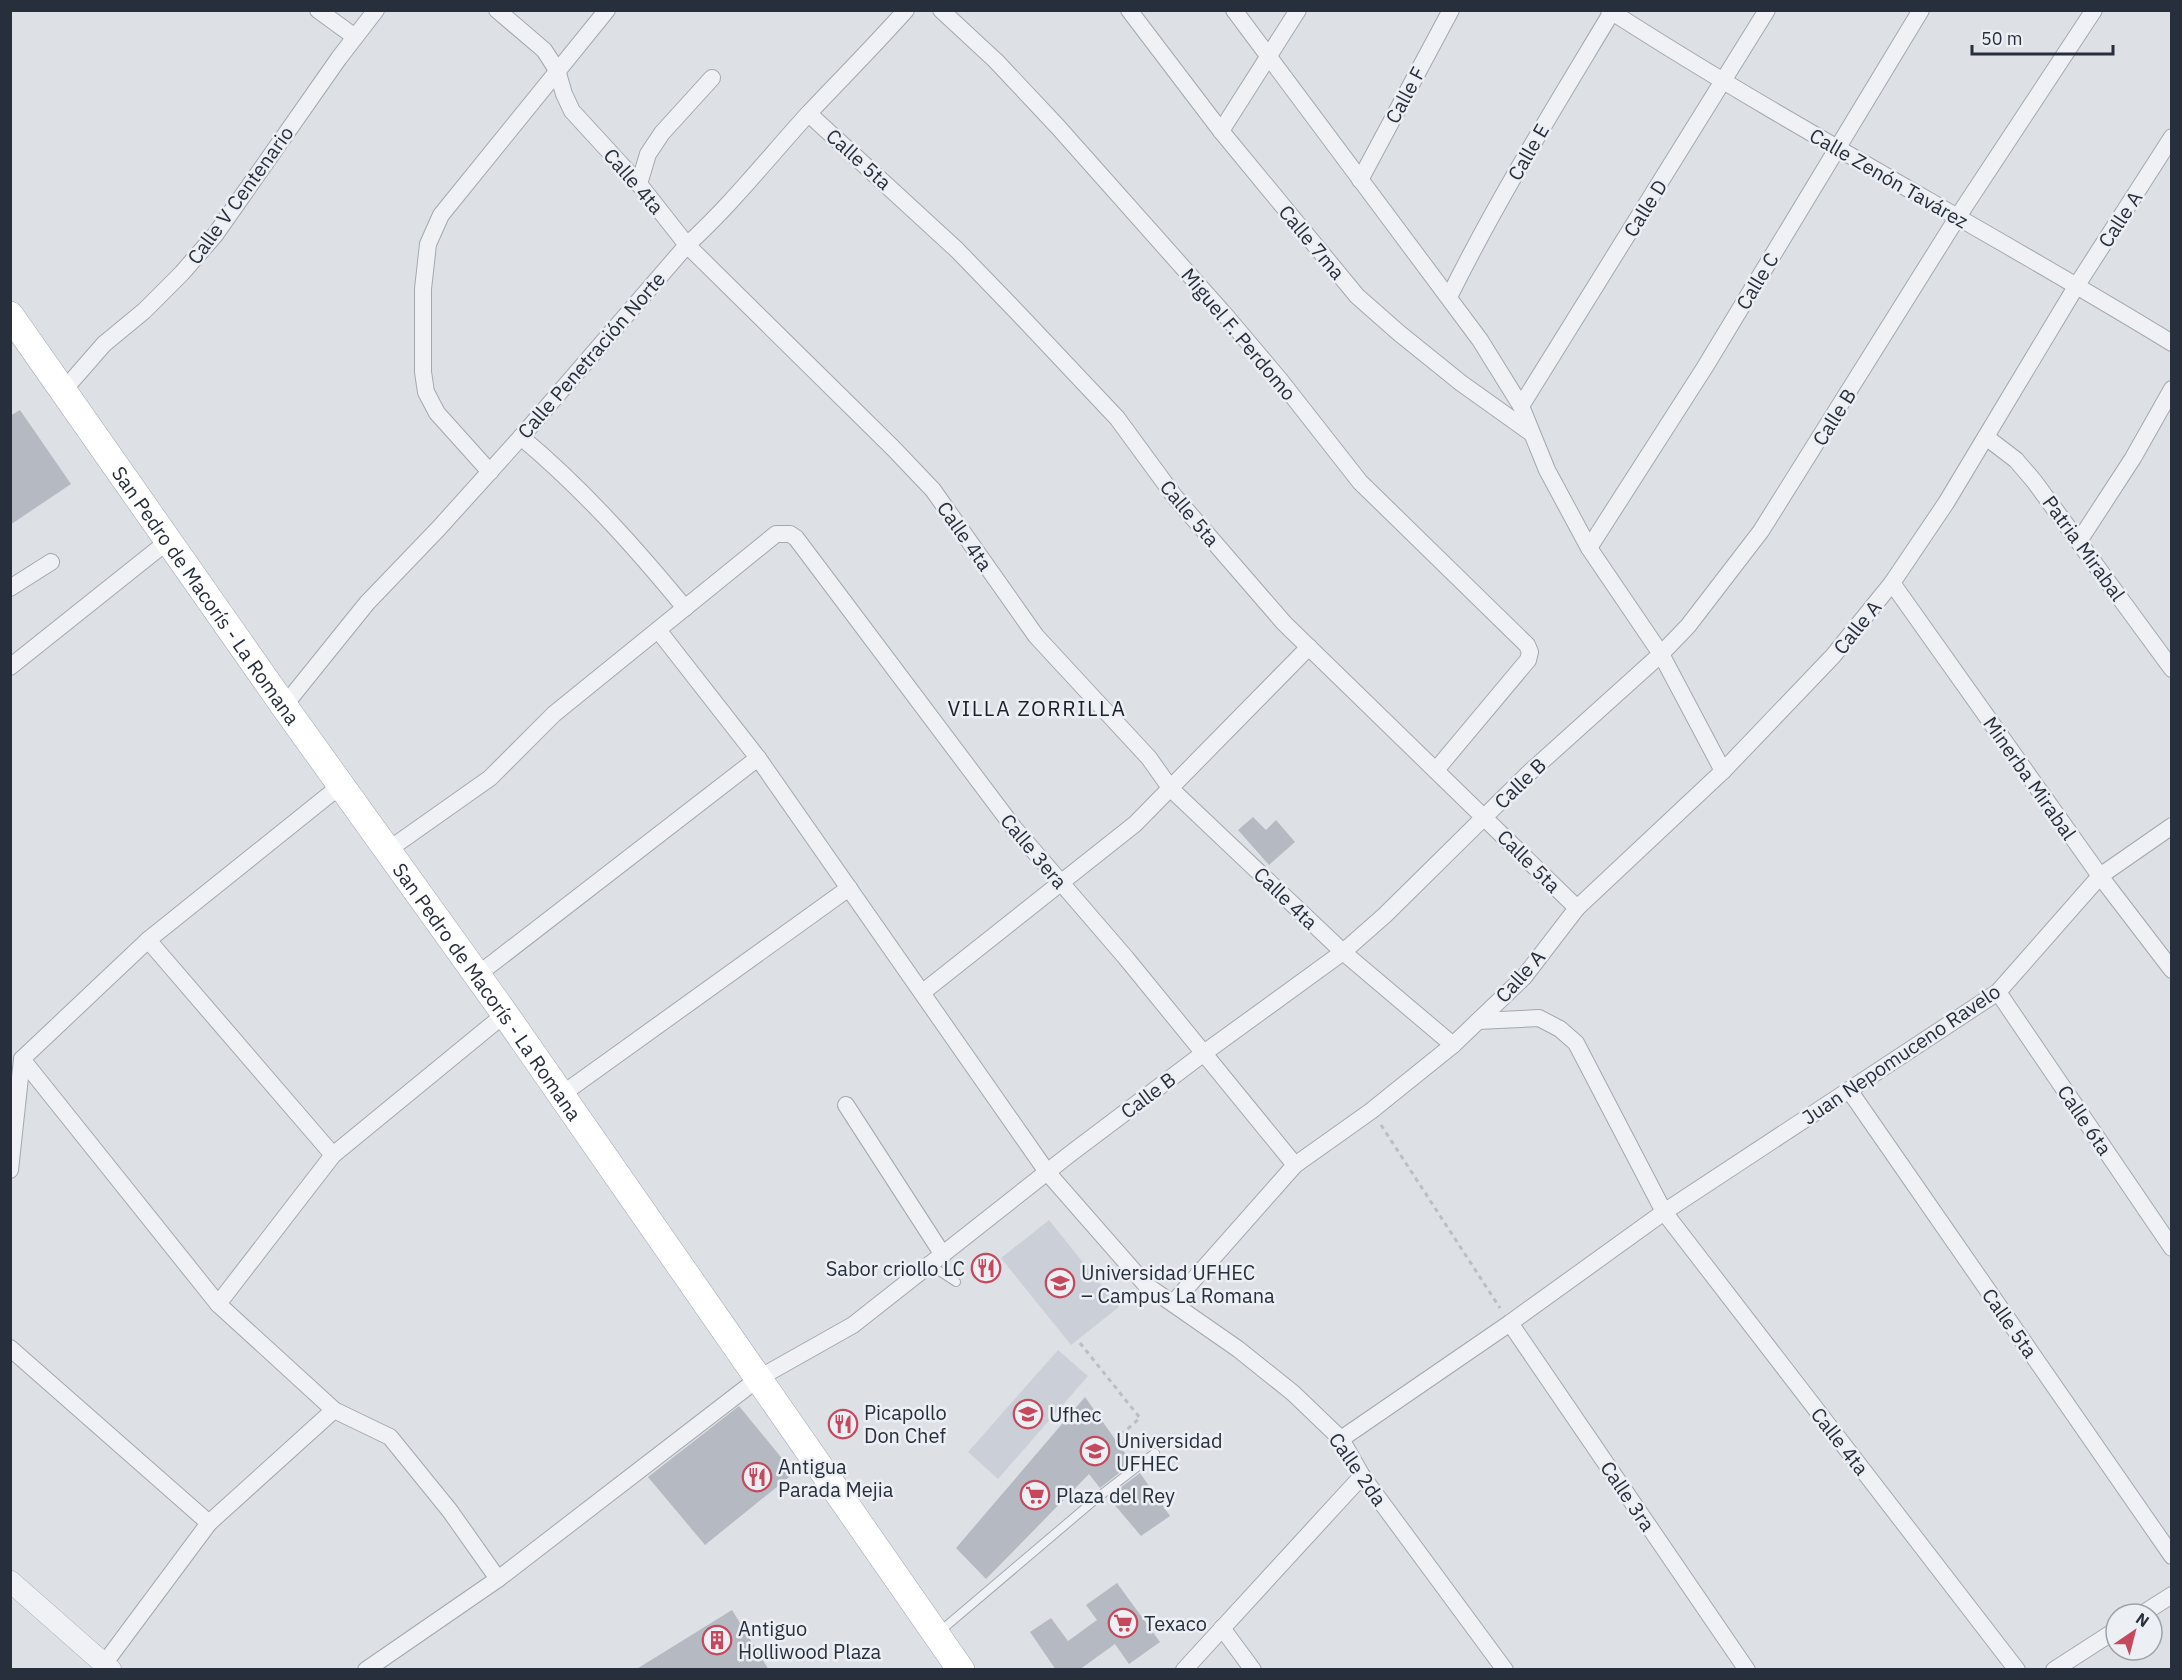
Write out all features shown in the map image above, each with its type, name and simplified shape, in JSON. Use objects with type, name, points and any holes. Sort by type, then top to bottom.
[{"type":"main road","name":"San Pedro de Macorís - La Romana","points":[[10,315],[340,786],[505,1014],[961,1670]]},
{"type":"street","points":[[318,10],[356,37]]},
{"type":"street","name":"Calle V Centenario","points":[[63,391],[104,344],[144,311],[182,273],[215,235],[305,106],[376,10]]},
{"type":"street","name":"Calle 4ta","points":[[497,10],[544,50],[556,70],[572,111],[639,184],[687,245],[933,490],[1036,636],[1149,758],[1171,789],[1343,952],[1453,1045]]},
{"type":"street","points":[[490,472],[437,412],[426,392],[423,372],[423,289],[429,244],[441,215],[556,70],[607,10]]},
{"type":"street","name":"Calle Penetración Norte","points":[[284,706],[367,603],[490,472],[687,245],[710,224],[906,10]]},
{"type":"street","name":"Miguel F. Perdomo","points":[[941,10],[996,61],[1058,127],[1211,298],[1280,380],[1360,482],[1527,645],[1530,652],[1528,660],[1436,770]]},
{"type":"street","points":[[1234,10],[1480,340],[1521,406],[1547,470],[1590,548],[1661,654],[1723,771]]},
{"type":"street","points":[[1221,131],[1298,10]]},
{"type":"street","name":"Calle F","points":[[1360,180],[1451,10]]},
{"type":"street","name":"Calle D","points":[[1521,406],[1767,10]]},
{"type":"street","name":"Calle C","points":[[1590,548],[1705,367],[1921,10]]},
{"type":"street","name":"Calle B","points":[[366,1670],[498,1579],[759,1378],[853,1325],[1047,1172],[1204,1053],[1343,952],[1385,915],[1587,720],[1661,654],[1688,626],[1761,531],[1957,218],[2094,10]]},
{"type":"street","name":"Calle Zenón Tavárez","points":[[1611,11],[1723,83],[2077,285],[2172,343]]},
{"type":"street","name":"Calle E","points":[[1449,297],[1493,212],[1611,11]]},
{"type":"street","name":"Calle 7ma","points":[[1136,13],[1221,131],[1357,296],[1461,383],[1533,434]]},
{"type":"street","points":[[639,184],[648,154],[662,133],[712,78]]},
{"type":"street","name":"Calle 5ta","points":[[809,114],[957,250],[1070,366],[1117,418],[1175,497],[1284,623],[1485,816],[1577,908]]},
{"type":"street","name":"Calle A","points":[[1173,1303],[1294,1165],[1371,1111],[1453,1045],[1524,977],[1577,908],[1723,771],[1833,656],[1892,583],[1947,503],[2077,285],[2172,137]]},
{"type":"street","points":[[2079,541],[2133,458],[2172,389]]},
{"type":"street","points":[[388,850],[490,777],[554,714],[685,608],[616,526],[558,468],[521,437]]},
{"type":"street","name":"Patria Mirabal","points":[[1986,437],[2016,460],[2034,480],[2172,669]]},
{"type":"street","name":"Calle 3era","points":[[685,608],[776,534],[790,534],[796,538],[1014,828],[1204,1053],[1294,1165]]},
{"type":"street","points":[[10,667],[168,541]]},
{"type":"street","points":[[10,588],[51,562]]},
{"type":"street","name":"Minerba Mirabal","points":[[1892,583],[2100,876],[2172,970]]},
{"type":"street","name":"Calle 2da","points":[[658,630],[758,758],[1047,1172],[1146,1285],[1238,1349],[1293,1393],[1341,1439],[1362,1476],[1505,1670]]},
{"type":"street","points":[[923,992],[1135,824],[1309,647]]},
{"type":"street","points":[[476,976],[758,758]]},
{"type":"street","points":[[10,1170],[21,1059],[148,940],[340,786]]},
{"type":"street","name":"Juan Nepomuceno Ravelo","points":[[1341,1439],[1510,1323],[1664,1212],[1998,992],[2100,876],[2172,826]]},
{"type":"street","points":[[561,1095],[849,888]]},
{"type":"street","points":[[148,940],[333,1155]]},
{"type":"street","name":"Calle 6ta","points":[[1998,992],[2172,1248]]},
{"type":"street","points":[[218,1304],[333,1155],[505,1014]]},
{"type":"street","name":"Calle 4ta","points":[[1478,1021],[1539,1018],[1560,1029],[1576,1043],[1664,1212],[2017,1670]]},
{"type":"street","points":[[21,1059],[218,1304],[334,1410],[390,1437],[450,1511],[498,1579]]},
{"type":"street","name":"Calle 5ta","points":[[1849,1090],[2172,1556]]},
{"type":"street","points":[[846,1105],[937,1260]]},
{"type":"street","name":"Calle 3ra","points":[[1510,1323],[1747,1670]]},
{"type":"street","points":[[10,1348],[209,1523]]},
{"type":"street","points":[[10,1581],[108,1666],[209,1523],[334,1410]]},
{"type":"street","points":[[1184,1670],[1362,1476]]},
{"type":"street","points":[[1222,1628],[1253,1670]]},
{"type":"street","points":[[2054,1670],[2104,1638]]},
{"type":"lane","points":[[937,1260],[956,1282]]},
{"type":"lane","points":[[936,1634],[1097,1498],[1155,1453]]},
{"type":"path","points":[[1371,1111],[1510,1323]]},
{"type":"path","points":[[1080,1343],[1140,1418],[1123,1433]]},
{"type":"shaded area","name":"Universidad UFHEC – Campus La Romana","points":[[1049,1220],[1119,1307],[1071,1345],[1001,1258]]},
{"type":"shaded area","name":"Ufhec","points":[[1058,1350],[1088,1376],[998,1479],[968,1452]]},
{"type":"building","points":[[20,410],[71,484],[10,525],[10,416]]},
{"type":"building","points":[[1253,817],[1266,830],[1276,820],[1295,842],[1269,865],[1238,830]]},
{"type":"building","name":"Plaza del Rey","points":[[1085,1397],[1132,1463],[1100,1488],[1089,1474],[986,1579],[956,1548]]},
{"type":"building","points":[[739,1406],[794,1473],[705,1545],[648,1477]]},
{"type":"building","points":[[1140,1473],[1170,1516],[1141,1536],[1108,1497]]},
{"type":"building","points":[[1117,1583],[1160,1642],[1129,1664],[1115,1644],[1079,1670],[1056,1670],[1030,1632],[1051,1618],[1068,1641],[1097,1620],[1086,1605]]},
{"type":"building","name":"Antiguo Holliwood Plaza","points":[[732,1610],[769,1670],[635,1670]]},
{"type":"place","name":"Sabor criollo LC","points":[[986,1268]]},
{"type":"place","name":"Universidad UFHEC – Campus La Romana","points":[[1060,1283]]},
{"type":"place","name":"Ufhec","points":[[1028,1414]]},
{"type":"place","name":"Picapollo Don Chef","points":[[843,1424]]},
{"type":"place","name":"Universidad UFHEC","points":[[1095,1451]]},
{"type":"place","name":"Antigua Parada Mejia","points":[[757,1477]]},
{"type":"place","name":"Plaza del Rey","points":[[1035,1495]]},
{"type":"place","name":"Texaco","points":[[1123,1623]]},
{"type":"place","name":"Antiguo Holliwood Plaza","points":[[717,1640]]},
{"type":"district","name":"VILLA ZORRILLA","points":[[1037,708]]}]
